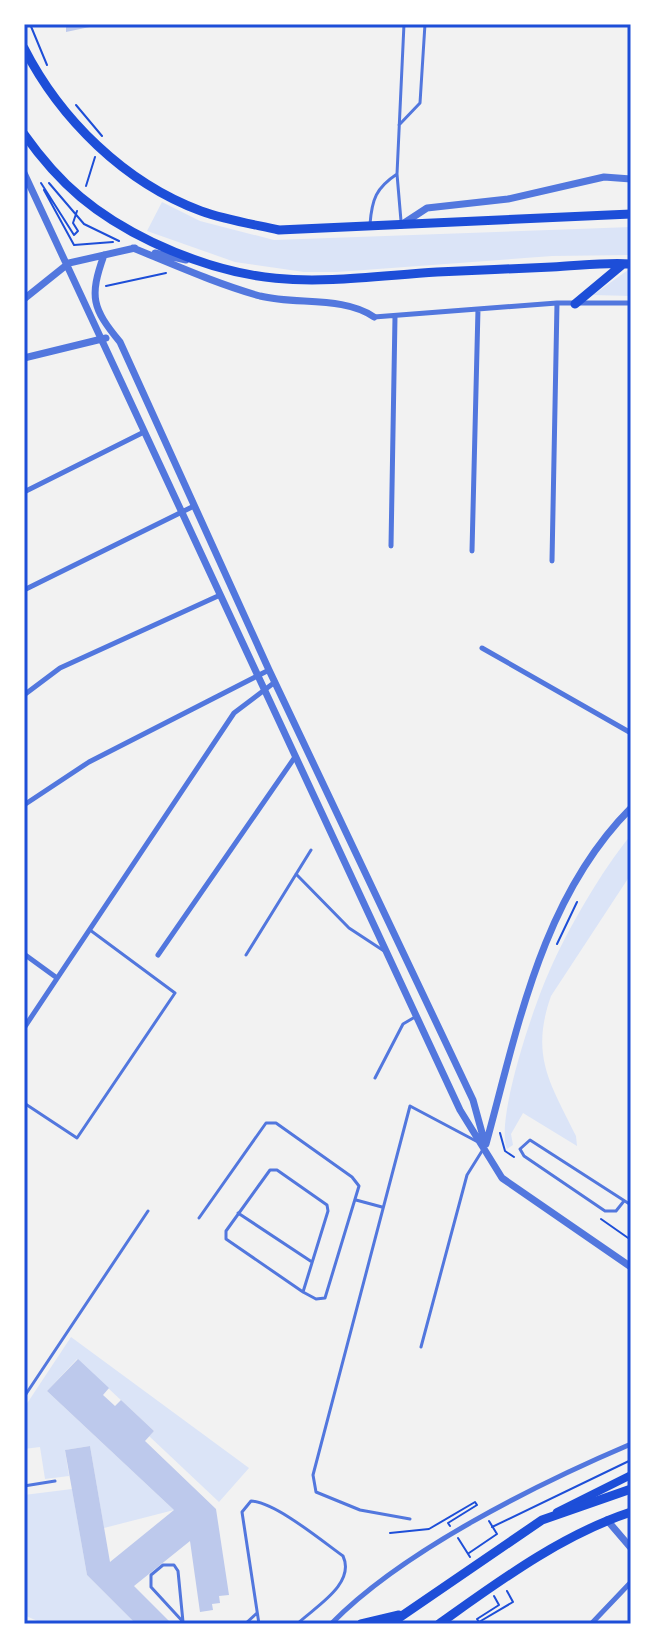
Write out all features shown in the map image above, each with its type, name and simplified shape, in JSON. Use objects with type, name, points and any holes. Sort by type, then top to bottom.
[{"type":"highway","points":[[24,48],[53,98],[86,135],[131,173],[176,200],[226,219],[279,230],[631,214]]},
{"type":"highway","points":[[24,134],[44,164],[103,214],[138,235],[205,264],[264,278],[324,282],[436,272],[627,264]]},
{"type":"highway","points":[[575,304],[627,264]]},
{"type":"highway","points":[[390,1624],[542,1520],[631,1489]]},
{"type":"highway","points":[[439,1624],[501,1580],[607,1520],[631,1512]]},
{"type":"highway","points":[[361,1624],[403,1614]]},
{"type":"main road","points":[[542,1520],[631,1475]]},
{"type":"street","points":[[25,177],[69,263],[218,596],[390,955],[460,1110],[502,1178],[631,1267]]},
{"type":"street","points":[[401,225],[427,208],[508,199],[604,177],[631,179]]},
{"type":"street","points":[[133,248],[260,296],[301,303],[352,306],[374,317],[557,303],[631,303]]},
{"type":"street","points":[[24,299],[69,263],[133,248],[205,264]]},
{"type":"street","points":[[104,255],[93,292],[95,306],[120,342],[269,670],[473,1100],[485,1146]]},
{"type":"street","points":[[552,561],[557,303]]},
{"type":"street","points":[[472,551],[478,309]]},
{"type":"street","points":[[391,546],[395,317]]},
{"type":"street","points":[[24,358],[103,337],[120,342]]},
{"type":"street","points":[[24,492],[144,432]]},
{"type":"street","points":[[24,590],[194,506]]},
{"type":"street","points":[[24,695],[60,668],[218,596]]},
{"type":"street","points":[[482,648],[631,733]]},
{"type":"street","points":[[24,805],[89,762],[269,670]]},
{"type":"street","points":[[24,1028],[234,713],[262,688],[275,682]]},
{"type":"street","points":[[158,955],[295,757]]},
{"type":"street","points":[[485,1146],[527,993],[545,944],[566,897],[587,864],[631,808]]},
{"type":"street","points":[[24,954],[57,978]]},
{"type":"street","points":[[331,1624],[349,1605],[427,1551],[564,1473],[631,1444]]},
{"type":"street","points":[[607,1520],[631,1548]]},
{"type":"street","points":[[591,1624],[631,1582]]},
{"type":"lane","points":[[401,225],[397,174],[404,24]]},
{"type":"lane","points":[[399,125],[420,103],[425,24]]},
{"type":"lane","points":[[369,227],[376,193],[397,174]]},
{"type":"lane","points":[[246,955],[311,850]]},
{"type":"lane","points":[[296,874],[349,928],[390,955],[401,950]]},
{"type":"lane","points":[[24,1103],[77,1138],[175,993],[89,930]]},
{"type":"lane","points":[[375,1078],[403,1024],[418,1016]]},
{"type":"lane","points":[[410,1519],[360,1510],[316,1492],[312,1484],[410,1106],[485,1146],[467,1175],[421,1347]]},
{"type":"lane","points":[[199,1218],[266,1123],[276,1123],[352,1177],[359,1186],[356,1200],[325,1298],[316,1299],[303,1292],[226,1239],[226,1231],[270,1170],[277,1170],[327,1205],[328,1211],[303,1292]]},
{"type":"lane","points":[[624,1201],[616,1211],[605,1211],[524,1156],[520,1149],[523,1143],[530,1140],[631,1205]]},
{"type":"lane","points":[[356,1200],[382,1207]]},
{"type":"lane","points":[[24,1397],[148,1211]]},
{"type":"lane","points":[[238,1213],[313,1262]]},
{"type":"lane","points":[[24,1486],[55,1481]]},
{"type":"lane","points":[[259,1624],[242,1512],[251,1501],[266,1505],[303,1529],[343,1556],[346,1563],[343,1581],[297,1624]]},
{"type":"lane","points":[[163,1565],[174,1565],[178,1571],[184,1623],[151,1587],[151,1575],[163,1565]]},
{"type":"lane","points":[[245,1624],[257,1613]]},
{"type":"path","points":[[30,24],[49,68]]},
{"type":"path","points":[[74,103],[103,134],[83,194]]},
{"type":"path","points":[[34,172],[74,235],[78,231],[73,223],[78,208]]},
{"type":"path","points":[[40,184],[74,245],[120,241],[84,224],[45,179]]},
{"type":"path","points":[[105,287],[177,271]]},
{"type":"path","points":[[554,950],[580,895]]},
{"type":"path","points":[[500,1134],[505,1151],[517,1159]]},
{"type":"path","points":[[593,1213],[631,1240]]},
{"type":"path","points":[[492,1527],[631,1460]]},
{"type":"path","points":[[390,1533],[429,1529],[475,1502],[477,1505],[448,1523]]},
{"type":"path","points":[[468,1554],[497,1534],[486,1517]]},
{"type":"path","points":[[499,1605],[477,1619],[479,1622],[513,1602],[501,1580]]},
{"type":"shaded area","points":[[162,202],[200,221],[274,240],[631,227],[631,255],[552,256],[304,272],[235,262],[147,231]]},
{"type":"shaded area","points":[[628,270],[631,271],[631,296],[593,295]]},
{"type":"shaded area","points":[[631,835],[631,874],[551,996],[545,1017],[542,1036],[546,1069],[576,1136],[577,1146],[523,1113],[511,1134],[513,1145],[507,1149],[506,1113],[511,1089],[542,988],[586,901]]},
{"type":"shaded area","points":[[71,1337],[249,1468],[219,1502],[149,1436],[154,1431],[77,1359],[47,1391],[174,1510],[104,1528],[90,1446],[65,1450],[69,1476],[45,1479],[40,1447],[24,1449],[24,1408]]},
{"type":"shaded area","points":[[24,1449],[27,1475],[24,1476]]},
{"type":"shaded area","points":[[72,1489],[87,1575],[136,1624],[44,1624],[24,1615],[24,1495]]},
{"type":"building","points":[[66,24],[99,24],[99,25],[66,32]]},
{"type":"building","points":[[78,1359],[109,1388],[103,1395],[115,1406],[121,1400],[154,1431],[145,1441],[216,1509],[229,1595],[219,1596],[220,1603],[212,1604],[213,1610],[200,1612],[190,1541],[134,1586],[172,1624],[136,1624],[87,1575],[65,1450],[90,1446],[110,1562],[174,1510],[47,1391]]}]
